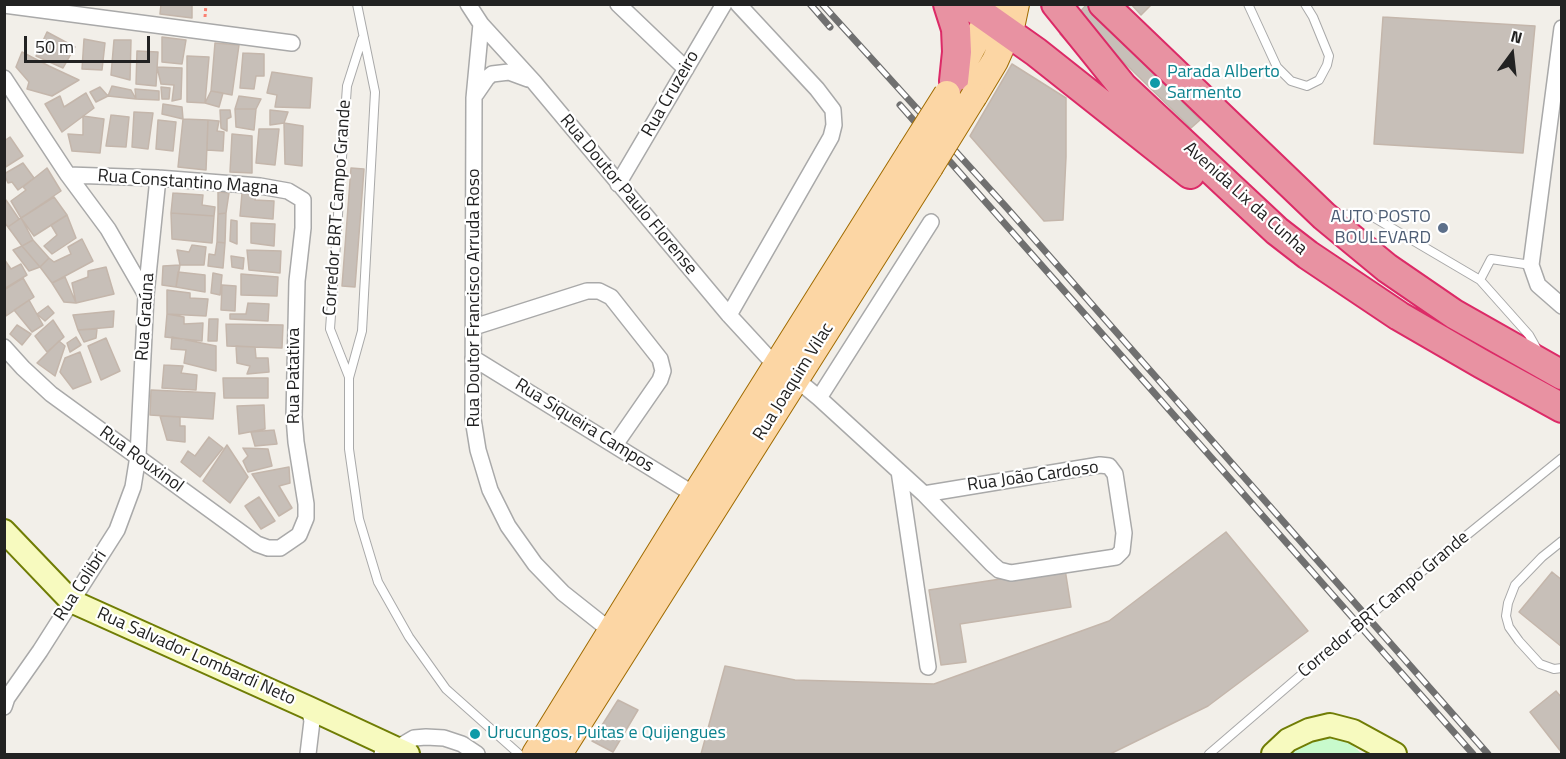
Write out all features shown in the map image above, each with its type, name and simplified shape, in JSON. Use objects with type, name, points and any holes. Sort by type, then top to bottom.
[{"type":"highway","points":[[948,4],[956,29],[958,91]]},
{"type":"highway","name":"Avenida Lix da Cunha","points":[[1056,4],[1123,87],[1277,231],[1308,255],[1400,316],[1556,405]]},
{"type":"highway","points":[[1103,4],[1324,216],[1387,268],[1444,308],[1555,371]]},
{"type":"highway","points":[[989,16],[1205,185],[1277,231]]},
{"type":"main road","name":"Rua Joaquim Vilac","points":[[535,754],[620,638],[920,159],[958,91],[995,61],[989,16],[1012,23],[1016,4]]},
{"type":"main road","name":"Rua Joaquim Vilac","points":[[559,754],[695,495],[786,372]]},
{"type":"main road","name":"Rua Salvador Lombardi Neto","points":[[4,531],[71,601],[309,708],[396,752]]},
{"type":"main road","points":[[1274,754],[1288,740],[1309,730],[1330,725],[1353,731],[1395,754]]},
{"type":"street","name":"Rua Doutor Paulo Florense","points":[[468,4],[481,24],[534,82],[729,315],[786,372]]},
{"type":"street","points":[[618,4],[686,69]]},
{"type":"street","name":"Rua Cruzeiro","points":[[618,184],[724,4]]},
{"type":"street","points":[[729,315],[831,137],[834,125],[833,110],[817,89],[738,4]]},
{"type":"street","points":[[4,5],[292,43]]},
{"type":"street","name":"Rua Doutor Francisco Arruda Roso","points":[[481,24],[474,98],[473,419],[478,450],[489,490],[508,526],[535,564],[563,593],[620,638]]},
{"type":"street","points":[[1562,28],[1531,265],[1538,285],[1562,306]]},
{"type":"street","points":[[474,98],[487,78],[501,72],[519,75],[534,82]]},
{"type":"street","points":[[4,78],[68,175],[108,230],[146,295]]},
{"type":"street","name":"Rua Constantino Magna","points":[[68,175],[158,178],[279,188],[298,195],[303,202]]},
{"type":"street","name":"Rua Graúna","points":[[138,456],[146,295],[158,178]]},
{"type":"street","name":"Rua Patativa","points":[[290,542],[299,535],[306,518],[294,417],[297,282],[303,202]]},
{"type":"street","points":[[819,398],[932,222]]},
{"type":"street","points":[[474,327],[586,291],[600,291],[611,297],[660,359],[663,371],[660,380],[615,445]]},
{"type":"street","name":"Rua Rouxinol","points":[[4,346],[23,368],[51,394],[257,544],[268,548],[280,548],[290,542]]},
{"type":"street","name":"Rua Siqueira Campos","points":[[473,358],[695,495]]},
{"type":"street","name":"Rua João Cardoso","points":[[786,372],[819,398],[899,471],[992,564],[1005,573],[1116,557],[1122,551],[1124,533],[1115,474],[1109,466],[1100,465],[924,494]]},
{"type":"street","name":"Rua Colibri","points":[[5,701],[117,530],[133,487],[138,456]]},
{"type":"street","points":[[899,471],[928,667]]},
{"type":"street","points":[[308,754],[312,721],[309,708]]},
{"type":"street","points":[[396,752],[414,738],[444,738],[462,744],[477,754]]},
{"type":"lane","name":"Corredor BRT Campo Grande","points":[[357,4],[375,92],[362,331],[349,378],[349,449],[359,519],[378,582],[409,637],[446,689],[519,754]]},
{"type":"lane","points":[[1248,4],[1277,67],[1291,81],[1307,86],[1319,80],[1329,56],[1313,17],[1305,4]]},
{"type":"lane","name":"Corredor BRT Campo Grande","points":[[349,378],[330,329],[347,86],[363,38]]},
{"type":"lane","points":[[1324,216],[1368,214],[1480,280],[1529,335],[1555,371]]},
{"type":"lane","points":[[1480,280],[1491,259],[1531,265]]},
{"type":"lane","name":"Corredor BRT Campo Grande","points":[[1209,754],[1409,582],[1562,458]]},
{"type":"lane","points":[[1562,541],[1542,557],[1515,585],[1506,616],[1509,627],[1540,664],[1554,669],[1562,668]]},
{"type":"green space","points":[[1313,738],[1335,738],[1349,742],[1362,754],[1291,754]]},
{"type":"building","points":[[161,4],[192,4],[192,18],[160,14]]},
{"type":"building","name":"Parada Alberto Sarmento","points":[[1087,4],[1110,4],[1100,16],[1200,120],[1191,128],[1089,28],[1070,45],[1060,34]]},
{"type":"building","name":"Parada Alberto Sarmento","points":[[1131,4],[1152,4],[1141,15]]},
{"type":"building","points":[[1383,17],[1535,26],[1523,153],[1374,144]]},
{"type":"building","points":[[47,32],[75,47],[63,68],[36,56]]},
{"type":"building","points":[[162,37],[186,40],[182,64],[162,62]]},
{"type":"building","points":[[84,39],[105,43],[102,70],[82,69]]},
{"type":"building","points":[[114,40],[131,40],[130,80],[111,75]]},
{"type":"building","points":[[215,43],[239,45],[232,95],[211,91]]},
{"type":"building","points":[[137,51],[158,52],[156,86],[136,84]]},
{"type":"building","points":[[22,52],[79,80],[52,96],[27,89],[29,82],[16,67]]},
{"type":"building","points":[[243,53],[264,54],[264,76],[256,76],[254,89],[240,88]]},
{"type":"building","points":[[187,56],[209,57],[205,103],[187,102]]},
{"type":"building","points":[[1012,64],[1066,98],[1063,220],[1044,221],[970,136]]},
{"type":"building","points":[[157,67],[182,68],[181,99],[172,101],[174,85],[161,84]]},
{"type":"building","points":[[272,72],[312,78],[310,108],[275,107],[277,95],[267,93]]},
{"type":"building","points":[[112,86],[131,90],[136,99],[108,96]]},
{"type":"building","points":[[100,87],[108,96],[96,102],[90,92]]},
{"type":"building","points":[[161,87],[170,88],[169,99],[162,99]]},
{"type":"building","points":[[135,89],[159,91],[159,100],[136,99]]},
{"type":"building","points":[[211,91],[223,93],[219,107],[205,103]]},
{"type":"building","points":[[86,93],[94,108],[62,132],[45,104],[60,96],[64,107]]},
{"type":"building","points":[[239,96],[261,99],[256,109],[235,109]]},
{"type":"building","points":[[163,104],[182,107],[183,119],[162,114]]},
{"type":"building","points":[[235,109],[256,109],[254,130],[236,127]]},
{"type":"building","points":[[220,110],[230,110],[231,117],[227,119],[227,131],[221,128]]},
{"type":"building","points":[[270,110],[288,112],[284,123],[270,125]]},
{"type":"building","points":[[134,112],[153,113],[148,149],[132,147]]},
{"type":"building","points":[[111,115],[129,117],[126,147],[106,146]]},
{"type":"building","points":[[83,116],[104,119],[100,153],[72,151],[68,134],[83,135]]},
{"type":"building","points":[[183,119],[208,120],[206,170],[178,167]]},
{"type":"building","points":[[158,120],[176,122],[173,151],[156,149]]},
{"type":"building","points":[[208,120],[219,121],[217,131],[224,132],[223,151],[207,150]]},
{"type":"building","points":[[284,123],[303,126],[302,166],[285,164]]},
{"type":"building","points":[[259,129],[279,129],[275,165],[256,163]]},
{"type":"building","points":[[232,134],[252,136],[252,173],[230,172]]},
{"type":"building","points":[[10,137],[23,156],[4,168],[4,141]]},
{"type":"building","points":[[23,163],[34,178],[18,190],[12,182],[8,183],[4,174]]},
{"type":"building","points":[[47,168],[61,191],[21,218],[11,201],[26,190],[23,187]]},
{"type":"building","points":[[351,168],[364,169],[355,287],[342,286]]},
{"type":"building","points":[[218,192],[229,193],[226,213],[218,214]]},
{"type":"building","points":[[173,193],[203,195],[202,205],[215,207],[214,216],[171,213]]},
{"type":"building","points":[[242,193],[256,194],[255,200],[274,201],[273,219],[240,216]]},
{"type":"building","points":[[54,197],[67,215],[34,236],[21,218]]},
{"type":"building","points":[[6,200],[19,219],[8,227],[4,222],[4,201]]},
{"type":"building","points":[[171,213],[214,216],[212,243],[172,239]]},
{"type":"building","points":[[226,213],[225,243],[217,242],[218,214]]},
{"type":"building","points":[[67,215],[76,238],[52,254],[44,246],[57,235],[51,225]]},
{"type":"building","points":[[21,218],[33,240],[22,246],[8,227]]},
{"type":"building","points":[[231,220],[237,221],[237,244],[230,241]]},
{"type":"building","points":[[251,223],[275,224],[274,246],[251,243]]},
{"type":"building","points":[[82,239],[93,261],[52,283],[40,267],[49,258],[54,262],[71,254],[68,247]]},
{"type":"building","points":[[33,240],[49,258],[40,267],[22,246]]},
{"type":"building","points":[[217,242],[225,243],[223,268],[208,266],[209,254],[215,255]]},
{"type":"building","points":[[192,245],[206,247],[204,265],[180,265],[177,250],[189,252]]},
{"type":"building","points":[[22,246],[40,267],[29,271],[13,250]]},
{"type":"building","points":[[247,250],[281,251],[280,273],[249,270]]},
{"type":"building","points":[[231,256],[244,258],[243,269],[232,267]]},
{"type":"building","points":[[4,259],[11,269],[21,264],[27,275],[4,289]]},
{"type":"building","points":[[180,265],[176,287],[162,285],[163,266]]},
{"type":"building","points":[[106,267],[114,294],[76,303],[72,283],[88,277],[88,271]]},
{"type":"building","points":[[178,272],[205,275],[205,292],[176,287]]},
{"type":"building","points":[[213,273],[222,275],[220,295],[211,293]]},
{"type":"building","points":[[241,274],[278,277],[277,296],[241,295]]},
{"type":"building","points":[[65,277],[76,303],[64,302],[52,283]]},
{"type":"building","points":[[23,278],[34,297],[6,316],[4,290]]},
{"type":"building","points":[[222,285],[236,286],[235,311],[221,310]]},
{"type":"building","points":[[167,290],[190,293],[190,298],[208,299],[206,316],[167,314]]},
{"type":"building","points":[[29,300],[43,325],[32,332],[14,310]]},
{"type":"building","points":[[248,303],[269,304],[268,321],[230,319],[230,314],[246,314]]},
{"type":"building","points":[[48,306],[54,313],[45,321],[37,314]]},
{"type":"building","points":[[114,311],[113,327],[78,330],[73,315]]},
{"type":"building","points":[[167,314],[184,317],[184,324],[203,323],[202,341],[165,337]]},
{"type":"building","points":[[209,319],[218,319],[217,341],[208,341]]},
{"type":"building","points":[[53,320],[64,337],[47,352],[35,336]]},
{"type":"building","points":[[226,324],[283,325],[282,348],[227,346]]},
{"type":"building","points":[[17,325],[31,334],[22,345],[10,334]]},
{"type":"building","points":[[97,329],[96,338],[84,342],[78,330]]},
{"type":"building","points":[[76,337],[81,345],[70,352],[67,343]]},
{"type":"building","points":[[172,337],[216,346],[216,371],[184,363],[186,350],[171,349]]},
{"type":"building","points":[[106,338],[120,371],[101,380],[88,346]]},
{"type":"building","points":[[59,341],[65,346],[55,376],[37,363]]},
{"type":"building","points":[[236,346],[255,347],[256,358],[268,358],[269,372],[247,374],[250,366],[237,363]]},
{"type":"building","points":[[80,352],[91,382],[73,389],[60,372],[65,358]]},
{"type":"building","points":[[164,365],[183,366],[181,373],[197,375],[196,390],[162,388]]},
{"type":"building","points":[[223,378],[268,378],[268,398],[224,398]]},
{"type":"building","points":[[151,390],[215,393],[213,419],[150,415]]},
{"type":"building","points":[[264,405],[265,429],[239,434],[237,406]]},
{"type":"building","points":[[160,416],[180,417],[180,426],[185,426],[185,442],[167,440]]},
{"type":"building","points":[[274,430],[277,444],[255,446],[251,432]]},
{"type":"building","points":[[209,437],[223,448],[200,477],[181,462],[188,451],[195,456]]},
{"type":"building","points":[[227,445],[248,477],[230,503],[203,481]]},
{"type":"building","points":[[243,448],[268,449],[272,466],[248,472],[243,461],[248,456]]},
{"type":"building","points":[[289,467],[290,483],[279,486],[292,508],[279,516],[252,474]]},
{"type":"building","points":[[259,497],[275,521],[261,529],[245,506]]},
{"type":"building","points":[[1226,532],[1308,631],[1208,706],[1110,754],[701,754],[725,666],[795,680],[934,684],[1109,621]]},
{"type":"building","points":[[1065,569],[1071,607],[960,624],[966,662],[941,665],[929,590]]},
{"type":"building","points":[[1552,572],[1562,580],[1562,647],[1519,612]]},
{"type":"building","points":[[1556,691],[1562,698],[1562,753],[1530,712]]},
{"type":"building","points":[[618,700],[638,710],[613,752],[592,741]]},
{"type":"railway","points":[[810,4],[830,27]]},
{"type":"railway","points":[[822,4],[1007,208],[1488,754]]},
{"type":"railway","points":[[900,105],[1473,754]]},
{"type":"place","name":"Parada Alberto Sarmento","points":[[1155,83]]},
{"type":"place","name":"AUTO POSTO BOULEVARD","points":[[1443,228]]},
{"type":"place","name":"Urucungos, Puitas e Quijengues","points":[[475,734]]}]
